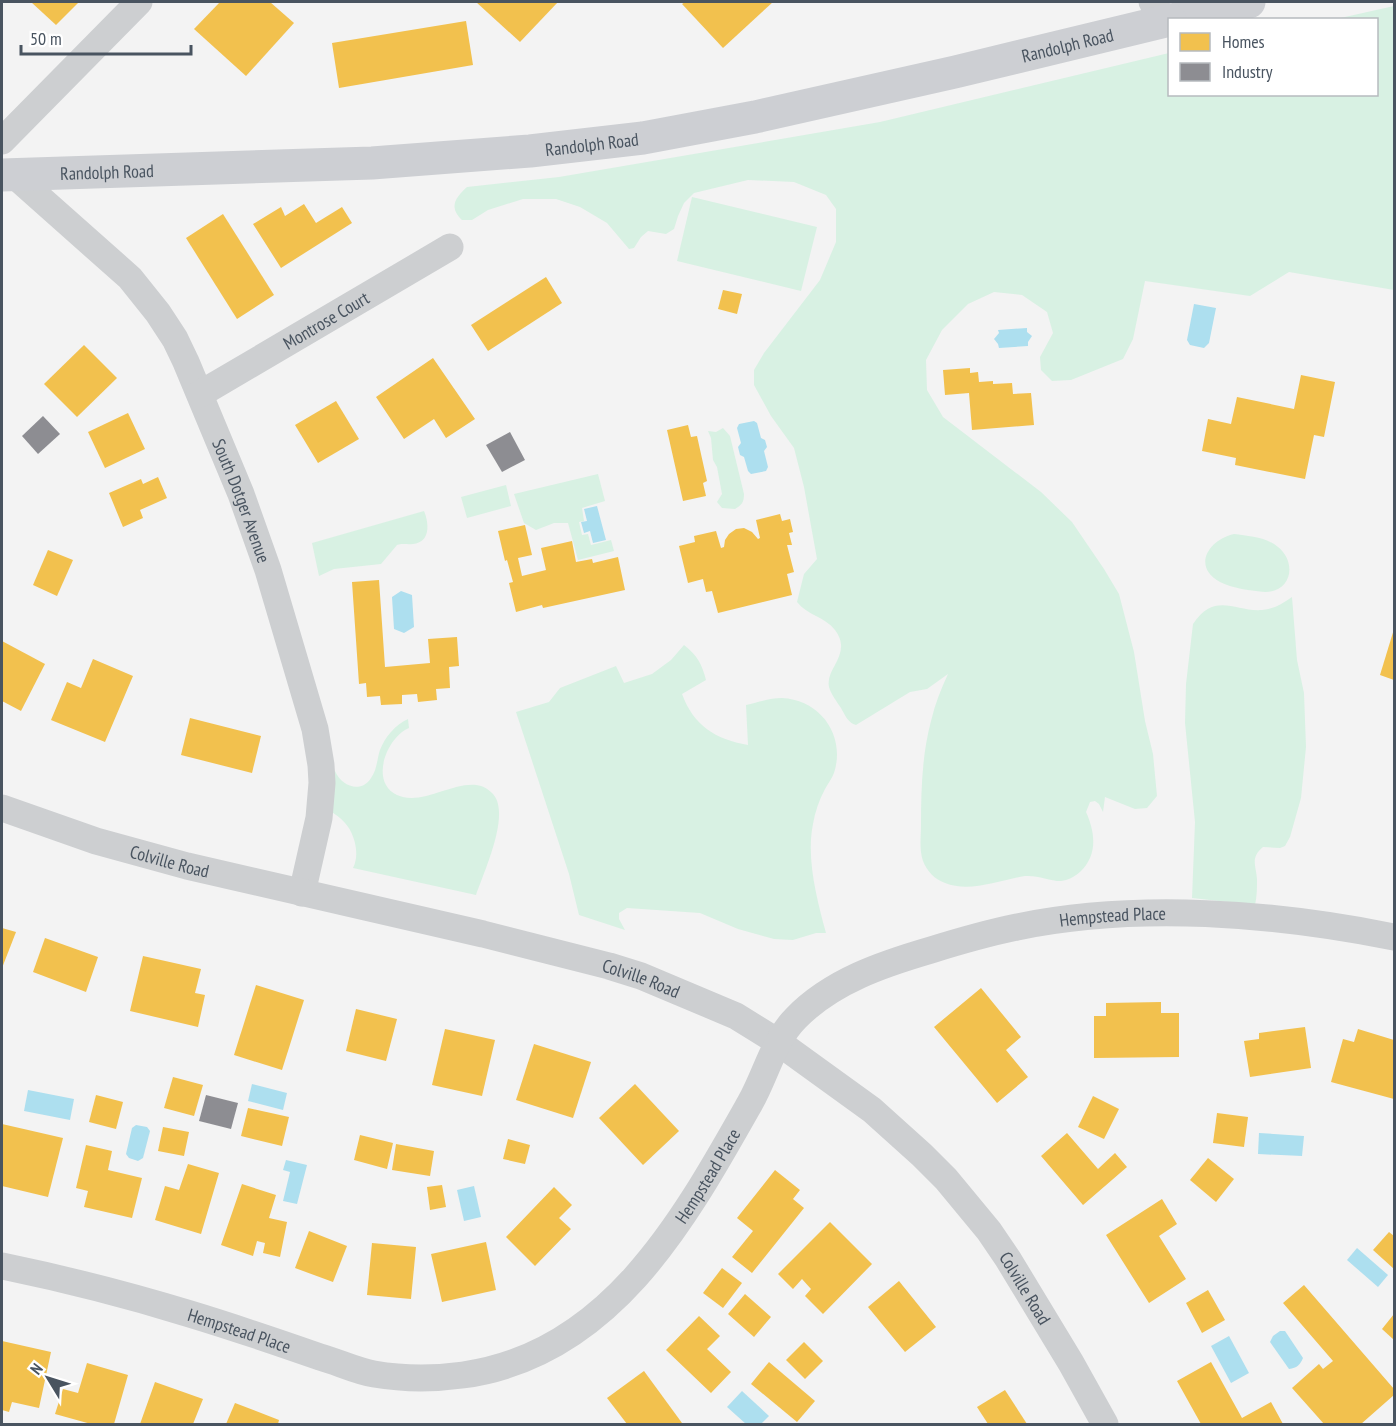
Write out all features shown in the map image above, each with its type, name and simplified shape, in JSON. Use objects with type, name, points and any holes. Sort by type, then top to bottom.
[{"type":"main road","name":"Randolph Road","points":[[8,175],[372,163],[530,151],[643,138],[766,115],[955,72],[1165,15],[1249,2]]},
{"type":"street","points":[[2,141],[139,2]]},
{"type":"street","name":"South Dotger Avenue","points":[[8,175],[130,278],[158,313],[175,339],[241,494],[268,570],[315,729],[321,765],[319,818],[302,893]]},
{"type":"street","name":"Montrose Court","points":[[200,394],[450,247]]},
{"type":"street","name":"Colville Road","points":[[2,808],[96,841],[187,866],[483,934],[641,976],[736,1016],[778,1042],[872,1110],[946,1179],[989,1231],[1008,1259],[1071,1363],[1105,1425]]},
{"type":"street","name":"Hempstead Place","points":[[2,1266],[128,1296],[190,1314],[372,1374],[419,1378],[460,1376],[481,1372],[545,1350],[581,1328],[624,1291],[662,1244],[711,1172],[755,1096],[778,1042],[792,1022],[806,1009],[857,975],[895,960],[1017,927],[1104,915],[1187,913],[1229,915],[1311,922],[1395,937]]},
{"type":"green space","points":[[1394,6],[1394,290],[1289,272],[1250,296],[1145,281],[1133,339],[1123,359],[1071,380],[1052,381],[1041,370],[1040,357],[1053,333],[1047,312],[1022,295],[994,292],[968,304],[942,330],[926,360],[927,390],[943,417],[1041,492],[1072,522],[1119,594],[1134,652],[1145,721],[1153,754],[1157,796],[1147,808],[1135,809],[1105,797],[1103,812],[1099,804],[1095,801],[1090,802],[1086,812],[1093,835],[1092,850],[1086,864],[1070,879],[1057,881],[1025,876],[965,887],[941,881],[929,871],[922,857],[921,799],[928,734],[936,703],[948,674],[927,689],[910,692],[856,725],[847,718],[829,687],[831,673],[840,654],[840,639],[831,626],[797,602],[804,574],[817,559],[804,487],[794,448],[771,416],[754,385],[754,370],[764,353],[820,280],[836,242],[836,209],[826,195],[794,182],[748,180],[694,193],[684,203],[674,229],[666,234],[648,231],[634,248],[629,249],[607,223],[580,207],[556,199],[523,199],[488,210],[472,220],[462,220],[455,211],[455,202],[467,187],[559,177],[880,122],[1168,53],[1168,96],[1378,96],[1378,18],[1340,18]]},
{"type":"green space","points":[[692,197],[817,227],[801,291],[677,261]]},
{"type":"green space","points":[[723,428],[730,436],[744,494],[742,503],[735,509],[722,508],[717,502],[722,494],[708,431],[716,432]]},
{"type":"green space","points":[[598,474],[605,501],[582,508],[584,521],[579,522],[582,535],[588,534],[591,545],[611,540],[614,551],[578,560],[568,523],[554,523],[536,530],[524,523],[514,494]]},
{"type":"green space","points":[[506,485],[511,506],[467,518],[461,497]]},
{"type":"green space","points":[[424,511],[427,531],[423,540],[397,545],[381,564],[334,569],[319,576],[312,543]]},
{"type":"green space","points":[[1234,534],[1268,541],[1284,553],[1288,560],[1289,575],[1281,587],[1265,592],[1248,590],[1225,584],[1211,576],[1205,562],[1207,555],[1217,542]]},
{"type":"green space","points":[[1292,597],[1297,660],[1304,693],[1306,747],[1301,798],[1290,837],[1285,846],[1263,847],[1256,855],[1255,905],[1192,898],[1195,822],[1185,723],[1186,684],[1193,624],[1209,608],[1226,605],[1252,610],[1270,609]]},
{"type":"green space","points":[[684,645],[698,660],[706,680],[682,694],[699,723],[716,735],[748,745],[746,705],[782,698],[808,705],[827,722],[833,734],[837,759],[834,773],[818,806],[811,837],[814,879],[826,933],[816,933],[793,940],[774,939],[738,929],[700,913],[627,908],[619,913],[619,919],[625,930],[579,915],[569,874],[516,712],[549,702],[560,688],[616,666],[624,683],[652,674],[671,660]]},
{"type":"green space","points":[[408,719],[409,728],[394,740],[384,760],[384,780],[389,789],[397,795],[409,798],[472,785],[483,787],[493,794],[498,803],[498,829],[476,895],[353,868],[356,851],[349,828],[330,811],[330,768],[346,784],[357,787],[367,783],[375,772],[380,750],[385,741],[395,728]]},
{"type":"water","points":[[1194,304],[1216,308],[1209,343],[1204,348],[1190,345],[1187,340]]},
{"type":"water","points":[[1027,328],[1027,332],[1032,336],[1028,346],[999,348],[994,339],[999,333],[998,330]]},
{"type":"water","points":[[754,421],[757,423],[761,438],[765,440],[767,447],[764,451],[768,467],[766,471],[751,474],[744,457],[740,455],[738,447],[741,443],[737,428],[739,424]]},
{"type":"water","points":[[597,506],[606,540],[593,543],[590,531],[584,533],[581,522],[587,521],[584,509]]},
{"type":"water","points":[[401,591],[412,595],[414,627],[404,633],[394,629],[392,597]]},
{"type":"water","points":[[252,1084],[287,1093],[283,1110],[248,1101]]},
{"type":"water","points":[[28,1090],[74,1099],[70,1120],[24,1111]]},
{"type":"water","points":[[136,1125],[147,1127],[150,1131],[143,1158],[138,1161],[129,1158],[126,1154],[132,1128]]},
{"type":"water","points":[[1259,1133],[1304,1136],[1302,1156],[1258,1154]]},
{"type":"water","points":[[286,1160],[307,1165],[297,1204],[283,1201],[290,1172],[283,1170]]},
{"type":"water","points":[[474,1186],[481,1217],[464,1221],[457,1190]]},
{"type":"water","points":[[1357,1248],[1388,1275],[1378,1287],[1347,1260]]},
{"type":"water","points":[[1280,1331],[1285,1331],[1303,1358],[1294,1368],[1289,1369],[1270,1342],[1273,1336]]},
{"type":"water","points":[[1229,1336],[1249,1373],[1231,1383],[1211,1346]]},
{"type":"water","points":[[742,1391],[769,1416],[761,1424],[746,1424],[727,1407]]},
{"type":"building: Homes","points":[[31,2],[79,2],[56,25]]},
{"type":"building: Homes","points":[[220,2],[270,2],[294,23],[246,76],[194,29]]},
{"type":"building: Homes","points":[[476,2],[558,2],[520,42]]},
{"type":"building: Homes","points":[[685,2],[773,2],[723,48],[682,4]]},
{"type":"building: Homes","points":[[466,21],[473,65],[339,88],[332,43]]},
{"type":"building: Homes","points":[[304,204],[316,223],[342,207],[352,223],[281,268],[253,224],[281,207],[285,216]]},
{"type":"building: Homes","points":[[223,214],[274,295],[237,319],[186,238]]},
{"type":"building: Homes","points":[[546,277],[562,303],[488,351],[471,325]]},
{"type":"building: Homes","points":[[723,290],[742,294],[737,314],[718,309]]},
{"type":"building: Homes","points":[[84,345],[117,378],[77,417],[44,384]]},
{"type":"building: Homes","points":[[433,358],[475,419],[446,438],[434,419],[404,439],[376,397]]},
{"type":"building: Homes","points":[[970,368],[970,373],[978,372],[979,382],[1012,383],[1013,394],[1031,393],[1034,425],[972,430],[969,393],[945,395],[943,370]]},
{"type":"building: Homes","points":[[1301,375],[1335,382],[1324,437],[1314,435],[1305,479],[1235,465],[1236,458],[1202,451],[1208,419],[1231,424],[1237,397],[1294,409]]},
{"type":"building: Homes","points":[[336,401],[359,439],[318,463],[295,425]]},
{"type":"building: Homes","points":[[128,413],[145,449],[105,468],[88,432]]},
{"type":"building: Homes","points":[[688,425],[691,437],[697,436],[707,481],[703,483],[706,496],[683,501],[667,430]]},
{"type":"building: Homes","points":[[158,477],[167,498],[140,510],[143,518],[123,527],[109,493],[141,479],[143,484]]},
{"type":"building: Homes","points":[[780,514],[782,521],[790,519],[793,532],[789,533],[792,545],[787,545],[794,572],[787,574],[792,595],[718,613],[712,591],[706,592],[703,579],[688,583],[679,546],[695,542],[694,536],[716,531],[721,548],[724,547],[729,534],[736,529],[744,528],[758,539],[760,538],[756,520]]},
{"type":"building: Homes","points":[[525,525],[532,555],[518,558],[522,576],[546,570],[541,548],[572,541],[576,562],[592,559],[593,563],[618,557],[625,590],[516,612],[509,583],[513,582],[498,531]]},
{"type":"building: Homes","points":[[48,550],[73,560],[57,596],[33,585]]},
{"type":"building: Homes","points":[[379,580],[385,667],[430,663],[428,639],[457,637],[459,666],[449,667],[450,688],[436,689],[437,700],[418,702],[417,694],[402,695],[402,704],[381,705],[380,696],[367,697],[366,683],[359,684],[352,582]]},
{"type":"building: Homes","points":[[1394,629],[1394,680],[1380,675]]},
{"type":"building: Homes","points":[[2,641],[45,664],[21,711],[2,701]]},
{"type":"building: Homes","points":[[93,659],[133,676],[105,742],[51,720],[67,682],[81,688]]},
{"type":"building: Homes","points":[[190,718],[261,736],[252,773],[181,755]]},
{"type":"building: Homes","points":[[2,928],[16,932],[2,968]]},
{"type":"building: Homes","points":[[45,938],[98,957],[86,992],[33,972]]},
{"type":"building: Homes","points":[[143,956],[201,969],[195,993],[205,995],[198,1027],[130,1011]]},
{"type":"building: Homes","points":[[256,985],[304,1000],[282,1070],[234,1055]]},
{"type":"building: Homes","points":[[981,988],[1021,1037],[1006,1050],[1028,1077],[997,1103],[934,1027]]},
{"type":"building: Homes","points":[[1161,1002],[1161,1013],[1179,1013],[1179,1057],[1094,1058],[1094,1016],[1106,1016],[1106,1003]]},
{"type":"building: Homes","points":[[356,1009],[397,1019],[386,1061],[346,1051]]},
{"type":"building: Homes","points":[[1305,1027],[1311,1068],[1250,1077],[1244,1041],[1259,1039],[1259,1033]]},
{"type":"building: Homes","points":[[445,1029],[495,1040],[482,1096],[432,1085]]},
{"type":"building: Homes","points":[[1358,1029],[1394,1040],[1394,1099],[1331,1082],[1343,1039],[1354,1042]]},
{"type":"building: Homes","points":[[534,1044],[591,1062],[573,1118],[516,1100]]},
{"type":"building: Homes","points":[[173,1077],[203,1085],[194,1116],[164,1108]]},
{"type":"building: Homes","points":[[635,1084],[679,1131],[643,1165],[599,1118]]},
{"type":"building: Homes","points":[[96,1095],[123,1102],[116,1129],[89,1122]]},
{"type":"building: Homes","points":[[1093,1096],[1119,1109],[1104,1139],[1078,1127]]},
{"type":"building: Homes","points":[[248,1108],[289,1117],[282,1146],[241,1136]]},
{"type":"building: Homes","points":[[1217,1113],[1248,1117],[1244,1147],[1213,1143]]},
{"type":"building: Homes","points":[[2,1124],[63,1138],[48,1197],[2,1186]]},
{"type":"building: Homes","points":[[163,1127],[189,1132],[184,1156],[158,1151]]},
{"type":"building: Homes","points":[[1067,1133],[1098,1169],[1115,1153],[1127,1167],[1083,1205],[1041,1156]]},
{"type":"building: Homes","points":[[360,1135],[393,1143],[387,1169],[354,1160]]},
{"type":"building: Homes","points":[[508,1139],[530,1145],[525,1164],[503,1159]]},
{"type":"building: Homes","points":[[396,1144],[434,1151],[430,1176],[392,1170]]},
{"type":"building: Homes","points":[[86,1145],[112,1151],[108,1170],[142,1178],[132,1218],[84,1207],[88,1191],[76,1188]]},
{"type":"building: Homes","points":[[1208,1158],[1234,1179],[1216,1202],[1190,1180]]},
{"type":"building: Homes","points":[[188,1164],[219,1173],[201,1234],[155,1220],[165,1186],[179,1190]]},
{"type":"building: Homes","points":[[775,1170],[800,1190],[793,1199],[804,1208],[752,1273],[732,1257],[753,1231],[737,1218]]},
{"type":"building: Homes","points":[[242,1184],[276,1195],[269,1218],[287,1222],[280,1257],[263,1253],[265,1243],[257,1241],[253,1256],[221,1245]]},
{"type":"building: Homes","points":[[442,1185],[446,1207],[430,1210],[427,1187]]},
{"type":"building: Homes","points":[[554,1187],[572,1205],[559,1218],[571,1229],[535,1266],[506,1237]]},
{"type":"building: Homes","points":[[1162,1199],[1177,1224],[1159,1236],[1186,1279],[1149,1303],[1106,1235]]},
{"type":"building: Homes","points":[[830,1222],[872,1264],[823,1314],[805,1296],[811,1289],[802,1279],[793,1289],[778,1274]]},
{"type":"building: Homes","points":[[309,1231],[347,1246],[333,1282],[295,1268]]},
{"type":"building: Homes","points":[[1389,1232],[1394,1236],[1394,1269],[1373,1250]]},
{"type":"building: Homes","points":[[486,1242],[496,1290],[442,1302],[431,1254]]},
{"type":"building: Homes","points":[[372,1243],[416,1247],[411,1299],[367,1295]]},
{"type":"building: Homes","points":[[722,1268],[742,1283],[723,1308],[703,1293]]},
{"type":"building: Homes","points":[[899,1281],[936,1327],[905,1352],[868,1307]]},
{"type":"building: Homes","points":[[1304,1285],[1394,1389],[1394,1395],[1361,1424],[1324,1424],[1292,1388],[1319,1364],[1323,1369],[1333,1361],[1283,1303]]},
{"type":"building: Homes","points":[[1208,1290],[1225,1320],[1202,1333],[1186,1303]]},
{"type":"building: Homes","points":[[745,1294],[771,1317],[754,1337],[728,1314]]},
{"type":"building: Homes","points":[[1394,1314],[1394,1340],[1382,1329]]},
{"type":"building: Homes","points":[[699,1316],[720,1336],[707,1349],[731,1372],[711,1393],[666,1350]]},
{"type":"building: Homes","points":[[2,1341],[51,1352],[39,1408],[12,1402],[9,1412],[2,1410]]},
{"type":"building: Homes","points":[[804,1342],[823,1361],[805,1379],[786,1360]]},
{"type":"building: Homes","points":[[769,1362],[815,1401],[797,1422],[751,1384]]},
{"type":"building: Homes","points":[[1211,1362],[1242,1418],[1271,1402],[1283,1424],[1201,1424],[1177,1381]]},
{"type":"building: Homes","points":[[87,1363],[128,1375],[114,1424],[91,1424],[55,1414],[63,1389],[78,1393]]},
{"type":"building: Homes","points":[[644,1371],[682,1423],[627,1424],[607,1398]]},
{"type":"building: Homes","points":[[155,1382],[203,1399],[193,1424],[140,1424]]},
{"type":"building: Homes","points":[[1005,1390],[1027,1424],[988,1424],[977,1407]]},
{"type":"building: Homes","points":[[235,1403],[279,1420],[278,1424],[226,1424]]},
{"type":"building: Industry","points":[[43,416],[60,434],[38,454],[22,436]]},
{"type":"building: Industry","points":[[510,432],[525,460],[502,472],[486,445]]},
{"type":"building: Industry","points":[[206,1095],[238,1103],[231,1129],[199,1121]]}]
